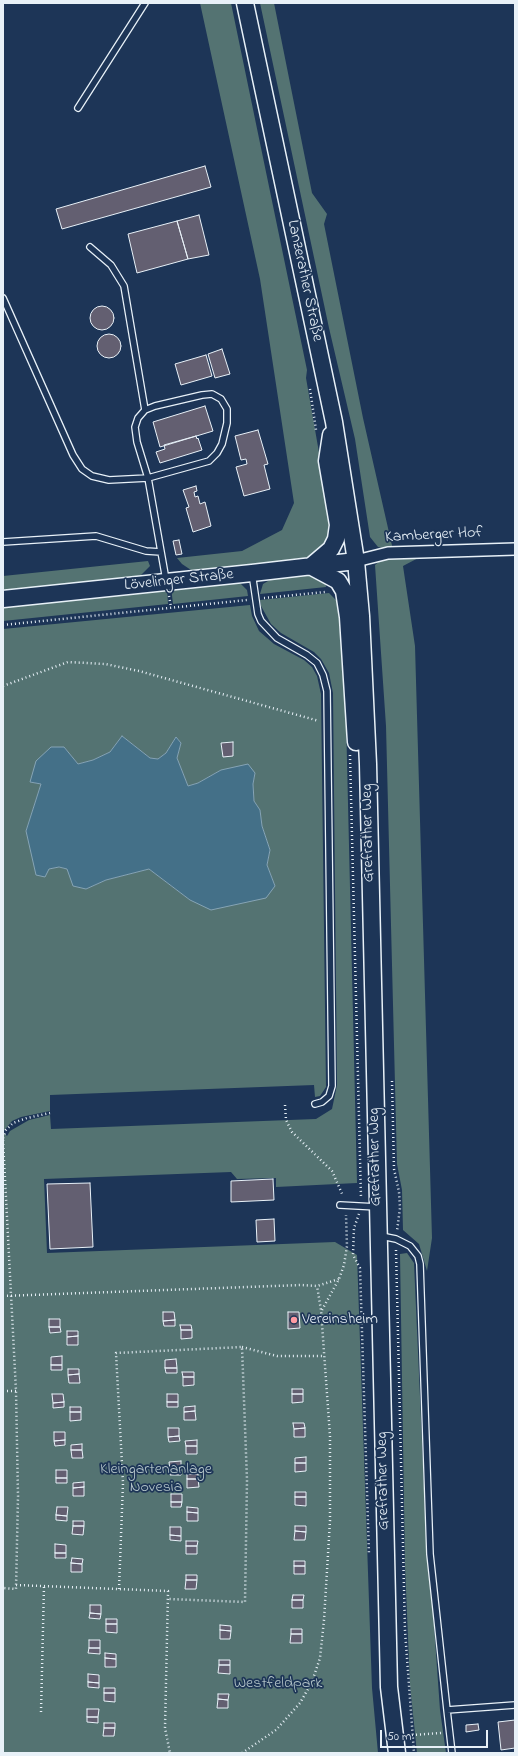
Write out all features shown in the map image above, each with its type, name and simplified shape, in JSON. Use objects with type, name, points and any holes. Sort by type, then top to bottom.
[{"type":"main road","name":"Lanzerather Straße","points":[[245,3],[334,422],[356,560]]},
{"type":"main road","points":[[334,422],[328,460],[338,525],[336,539],[327,553],[310,566],[338,581],[344,591],[348,617],[356,748],[368,764]]},
{"type":"main road","name":"Lövelinger Straße","points":[[3,598],[252,573],[356,560]]},
{"type":"main road","name":"Grefrather Weg","points":[[356,560],[364,675],[368,764],[389,1687],[397,1753]]},
{"type":"street","name":"Kamberger Hof","points":[[356,560],[369,556],[388,554],[515,549]]},
{"type":"lane","points":[[78,108],[145,3]]},
{"type":"lane","points":[[90,247],[111,265],[124,286],[145,410]]},
{"type":"lane","points":[[3,298],[73,455],[82,469],[92,476],[109,480],[148,478],[208,461],[217,453],[222,444],[227,423],[227,409],[221,399],[212,394],[202,395],[163,404],[145,410],[138,418],[135,427],[137,442],[148,478],[166,582]]},
{"type":"lane","points":[[3,542],[96,536],[146,551],[161,552]]},
{"type":"lane","points":[[252,573],[258,614],[266,627],[277,638],[307,654],[317,663],[323,675],[326,692],[332,1086],[329,1096],[322,1102],[315,1104]]},
{"type":"lane","points":[[343,1205],[378,1207]]},
{"type":"lane","points":[[378,1235],[410,1246],[414,1250],[420,1264],[430,1554],[452,1753]]},
{"type":"lane","points":[[447,1710],[515,1705]]},
{"type":"path","points":[[3,625],[325,592],[328,588],[326,574]]},
{"type":"path","points":[[3,686],[68,662],[105,664],[139,671],[262,706],[327,722]]},
{"type":"path","points":[[351,765],[361,1207],[354,1228],[353,1255],[360,1268],[370,1560]]},
{"type":"path","points":[[392,1074],[394,1169],[399,1192],[400,1208],[396,1240],[405,1631],[414,1753]]},
{"type":"path","points":[[285,1105],[286,1120],[292,1132],[332,1171],[339,1184],[343,1205],[347,1246],[344,1265],[340,1279],[321,1310]]},
{"type":"path","points":[[3,1588],[16,1588],[18,1496],[16,1391],[3,1139],[6,1130],[13,1123],[50,1113]]},
{"type":"path","points":[[3,1296],[301,1285],[317,1286],[340,1279]]},
{"type":"path","points":[[242,1753],[276,1730],[300,1703],[312,1682],[320,1658],[324,1620],[330,1521],[330,1436],[321,1310],[317,1286]]},
{"type":"path","points":[[119,1589],[123,1483],[116,1353],[242,1347],[277,1356],[324,1356]]},
{"type":"path","points":[[168,1599],[246,1602],[247,1480],[242,1347]]},
{"type":"path","points":[[3,1391],[16,1391]]},
{"type":"path","points":[[16,1585],[168,1591],[165,1728],[170,1753]]},
{"type":"path","points":[[41,1712],[44,1586]]},
{"type":"path","points":[[412,1735],[449,1732]]},
{"type":"green space","points":[[200,3],[231,3],[307,370],[306,378],[332,527],[328,543],[311,557],[194,572],[182,564],[177,558],[242,551],[282,530],[294,503],[260,279]]},
{"type":"green space","points":[[260,3],[274,3],[312,193],[327,214],[324,224],[363,418],[393,550],[378,547],[370,537],[355,439],[329,328]]},
{"type":"green space","points":[[422,556],[403,566],[415,646],[432,1238],[427,1271],[419,1244],[403,1230],[402,1190],[397,1164],[386,726],[375,565],[382,559],[388,557]]},
{"type":"green space","points":[[148,561],[150,566],[141,575],[132,579],[3,592],[3,576]]},
{"type":"green space","points":[[312,574],[325,579],[326,587],[260,594],[263,584],[273,578]]},
{"type":"green space","points":[[233,581],[241,584],[247,590],[248,596],[173,604],[171,587]]},
{"type":"green space","points":[[167,588],[168,604],[3,621],[3,605]]},
{"type":"green space","points":[[329,593],[338,602],[346,719],[357,1183],[276,1187],[276,1178],[237,1179],[231,1172],[44,1179],[47,1253],[335,1242],[357,1255],[372,1688],[378,1753],[3,1753],[3,1132],[7,1136],[10,1131],[29,1120],[50,1115],[51,1129],[316,1119],[332,1109],[337,1085],[333,693],[329,673],[321,659],[314,652],[281,633],[271,624],[261,606],[260,600]]},
{"type":"green space","points":[[250,605],[252,616],[259,631],[274,644],[304,660],[312,667],[317,676],[321,694],[326,1087],[320,1096],[315,1097],[314,1085],[50,1095],[50,1111],[21,1117],[12,1121],[3,1132],[3,629]],"holes":[[[122,736],[150,758],[158,759],[166,753],[176,737],[181,743],[177,758],[188,786],[198,783],[221,770],[255,773],[253,784],[254,801],[260,810],[262,826],[270,850],[267,865],[275,886],[190,900],[149,869],[106,880],[86,889],[67,869],[58,867],[49,869],[26,831],[41,784],[30,782],[64,747],[78,764],[93,760],[110,752]]]},
{"type":"green space","points":[[407,1253],[414,1263],[427,1553],[440,1710],[446,1753],[417,1753],[410,1685],[405,1566],[400,1254]]},
{"type":"water","points":[[122,736],[150,758],[158,759],[166,753],[176,737],[181,743],[177,758],[188,786],[198,783],[221,770],[248,764],[255,773],[253,784],[254,801],[260,810],[262,826],[270,850],[267,865],[275,886],[266,898],[211,910],[190,900],[149,869],[106,880],[86,889],[73,886],[67,869],[59,867],[49,869],[45,877],[36,875],[26,831],[41,784],[30,782],[36,761],[51,747],[64,747],[78,764],[93,760],[110,752]]},
{"type":"building","points":[[205,166],[211,187],[62,229],[56,209]]},
{"type":"building","points":[[199,215],[209,255],[188,259],[177,221]]},
{"type":"building","points":[[177,221],[188,259],[137,273],[128,234]]},
{"type":"building","points":[[97,306],[107,306],[114,313],[114,323],[107,330],[97,330],[90,323],[90,313]]},
{"type":"building","points":[[109,334],[118,337],[121,346],[118,355],[109,358],[100,355],[97,346],[100,337]]},
{"type":"building","points":[[222,349],[230,374],[215,378],[208,354]]},
{"type":"building","points":[[206,355],[212,376],[181,385],[175,364]]},
{"type":"building","points":[[205,406],[213,431],[160,447],[153,422]]},
{"type":"building","points":[[258,430],[268,464],[264,465],[270,489],[244,496],[236,467],[247,464],[246,459],[241,460],[235,436]]},
{"type":"building","points":[[196,436],[202,450],[160,463],[156,452],[165,449],[164,445]]},
{"type":"building","points":[[196,486],[197,491],[194,492],[195,497],[198,496],[200,504],[205,502],[211,526],[193,532],[186,508],[189,507],[183,490]]},
{"type":"building","points":[[179,540],[182,554],[176,555],[173,541]]},
{"type":"building","points":[[233,742],[233,756],[223,757],[221,743]]},
{"type":"building","points":[[273,1179],[274,1200],[231,1202],[231,1181]]},
{"type":"building","points":[[90,1183],[93,1247],[50,1249],[47,1184]]},
{"type":"building","points":[[274,1219],[275,1241],[257,1242],[256,1220]]},
{"type":"building","points":[[163,1312],[174,1312],[175,1320],[163,1321]]},
{"type":"building","name":"Vereinsheim","points":[[288,1312],[299,1312],[300,1328],[288,1329]]},
{"type":"building","points":[[49,1319],[60,1319],[60,1327],[49,1327]]},
{"type":"building","points":[[175,1320],[175,1326],[164,1326],[163,1321]]},
{"type":"building","points":[[180,1325],[191,1325],[192,1330],[181,1330]]},
{"type":"building","points":[[49,1327],[60,1327],[61,1332],[50,1333]]},
{"type":"building","points":[[181,1330],[192,1330],[192,1338],[181,1339]]},
{"type":"building","points":[[67,1331],[78,1331],[78,1336],[67,1337]]},
{"type":"building","points":[[78,1336],[78,1345],[67,1345],[67,1337]]},
{"type":"building","points":[[62,1356],[62,1365],[51,1365],[51,1357]]},
{"type":"building","points":[[176,1359],[177,1368],[165,1368],[165,1360]]},
{"type":"building","points":[[51,1365],[62,1365],[62,1370],[51,1370]]},
{"type":"building","points":[[165,1368],[177,1368],[177,1373],[166,1373]]},
{"type":"building","points":[[68,1369],[79,1369],[79,1374],[68,1375]]},
{"type":"building","points":[[182,1372],[194,1372],[194,1377],[183,1377]]},
{"type":"building","points":[[79,1374],[80,1383],[69,1383],[68,1375]]},
{"type":"building","points":[[183,1377],[194,1377],[194,1385],[183,1386]]},
{"type":"building","points":[[292,1389],[303,1389],[303,1394],[292,1394]]},
{"type":"building","points":[[52,1394],[63,1394],[64,1402],[53,1403]]},
{"type":"building","points":[[167,1394],[178,1394],[178,1402],[167,1402]]},
{"type":"building","points":[[292,1394],[303,1394],[303,1402],[292,1403]]},
{"type":"building","points":[[64,1402],[64,1407],[53,1408],[53,1403]]},
{"type":"building","points":[[167,1402],[178,1402],[178,1407],[167,1407]]},
{"type":"building","points":[[195,1406],[195,1411],[184,1412],[184,1407]]},
{"type":"building","points":[[70,1407],[81,1407],[81,1412],[70,1412]]},
{"type":"building","points":[[195,1411],[196,1420],[184,1420],[184,1412]]},
{"type":"building","points":[[70,1412],[81,1412],[81,1420],[70,1421]]},
{"type":"building","points":[[293,1423],[304,1423],[305,1428],[294,1429]]},
{"type":"building","points":[[168,1428],[179,1428],[179,1436],[168,1437]]},
{"type":"building","points":[[305,1428],[305,1437],[294,1437],[294,1429]]},
{"type":"building","points":[[54,1432],[65,1432],[65,1440],[54,1441]]},
{"type":"building","points":[[179,1436],[180,1441],[169,1442],[168,1437]]},
{"type":"building","points":[[65,1440],[65,1445],[55,1446],[54,1441]]},
{"type":"building","points":[[197,1440],[197,1446],[186,1446],[185,1441]]},
{"type":"building","points":[[82,1444],[82,1450],[71,1450],[71,1445]]},
{"type":"building","points":[[186,1446],[197,1446],[197,1454],[186,1454]]},
{"type":"building","points":[[71,1450],[82,1450],[83,1458],[72,1458]]},
{"type":"building","points":[[306,1457],[306,1463],[295,1463],[295,1458]]},
{"type":"building","points":[[181,1461],[181,1470],[170,1470],[169,1462]]},
{"type":"building","points":[[295,1463],[306,1463],[306,1471],[295,1472]]},
{"type":"building","points":[[56,1470],[67,1470],[67,1478],[56,1478]]},
{"type":"building","points":[[170,1470],[181,1470],[181,1475],[170,1475]]},
{"type":"building","points":[[187,1474],[198,1474],[198,1479],[187,1479]]},
{"type":"building","points":[[56,1478],[67,1478],[67,1483],[56,1483]]},
{"type":"building","points":[[187,1479],[198,1479],[199,1487],[187,1488]]},
{"type":"building","points":[[84,1482],[84,1487],[73,1488],[73,1483]]},
{"type":"building","points":[[84,1487],[84,1496],[73,1496],[73,1488]]},
{"type":"building","points":[[295,1492],[306,1492],[306,1497],[295,1497]]},
{"type":"building","points":[[171,1494],[182,1494],[182,1502],[171,1502]]},
{"type":"building","points":[[295,1497],[306,1497],[306,1506],[295,1505]]},
{"type":"building","points":[[171,1502],[182,1502],[181,1507],[171,1507]]},
{"type":"building","points":[[57,1507],[68,1507],[67,1516],[56,1515]]},
{"type":"building","points":[[187,1507],[198,1508],[198,1513],[187,1512]]},
{"type":"building","points":[[187,1512],[198,1513],[198,1521],[187,1521]]},
{"type":"building","points":[[56,1515],[67,1516],[67,1521],[56,1520]]},
{"type":"building","points":[[73,1521],[84,1521],[84,1526],[73,1526]]},
{"type":"building","points":[[73,1526],[84,1526],[83,1535],[72,1534]]},
{"type":"building","points":[[295,1526],[306,1526],[306,1532],[295,1531]]},
{"type":"building","points":[[170,1527],[181,1527],[181,1536],[170,1535]]},
{"type":"building","points":[[295,1531],[306,1532],[305,1540],[294,1540]]},
{"type":"building","points":[[170,1535],[181,1536],[181,1541],[170,1540]]},
{"type":"building","points":[[186,1541],[198,1541],[197,1546],[186,1546]]},
{"type":"building","points":[[55,1544],[66,1545],[66,1553],[55,1553]]},
{"type":"building","points":[[186,1546],[197,1546],[197,1554],[186,1554]]},
{"type":"building","points":[[55,1553],[66,1553],[66,1558],[55,1558]]},
{"type":"building","points":[[72,1558],[83,1559],[82,1564],[71,1563]]},
{"type":"building","points":[[294,1561],[305,1561],[305,1566],[294,1566]]},
{"type":"building","points":[[71,1563],[82,1564],[82,1572],[71,1572]]},
{"type":"building","points":[[294,1566],[305,1566],[305,1574],[294,1574]]},
{"type":"building","points":[[186,1575],[197,1575],[197,1580],[186,1580]]},
{"type":"building","points":[[186,1580],[197,1580],[196,1589],[185,1589]]},
{"type":"building","points":[[293,1595],[304,1595],[303,1600],[292,1600]]},
{"type":"building","points":[[292,1600],[303,1600],[303,1608],[292,1608]]},
{"type":"building","points":[[90,1605],[101,1605],[101,1614],[90,1613]]},
{"type":"building","points":[[90,1613],[101,1614],[100,1619],[89,1618]]},
{"type":"building","points":[[106,1619],[117,1619],[117,1624],[106,1624]]},
{"type":"building","points":[[106,1624],[117,1624],[117,1633],[106,1632]]},
{"type":"building","points":[[220,1625],[231,1626],[231,1631],[220,1630]]},
{"type":"building","points":[[291,1629],[302,1629],[302,1634],[291,1634]]},
{"type":"building","points":[[220,1630],[231,1631],[230,1639],[220,1639]]},
{"type":"building","points":[[291,1634],[302,1634],[302,1643],[290,1643]]},
{"type":"building","points":[[89,1640],[100,1640],[100,1648],[89,1648]]},
{"type":"building","points":[[89,1648],[100,1648],[100,1654],[88,1653]]},
{"type":"building","points":[[105,1653],[116,1654],[116,1659],[105,1658]]},
{"type":"building","points":[[105,1658],[116,1659],[116,1667],[105,1667]]},
{"type":"building","points":[[219,1660],[230,1660],[230,1665],[219,1665]]},
{"type":"building","points":[[219,1665],[230,1665],[230,1674],[218,1673]]},
{"type":"building","points":[[88,1674],[99,1675],[99,1683],[88,1682]]},
{"type":"building","points":[[88,1682],[99,1683],[99,1688],[88,1687]]},
{"type":"building","points":[[104,1688],[115,1688],[115,1693],[104,1693]]},
{"type":"building","points":[[104,1693],[115,1693],[115,1702],[104,1701]]},
{"type":"building","points":[[218,1694],[229,1694],[228,1700],[218,1699]]},
{"type":"building","points":[[218,1699],[228,1700],[228,1708],[217,1708]]},
{"type":"building","points":[[87,1709],[99,1709],[98,1717],[87,1717]]},
{"type":"building","points":[[87,1717],[98,1717],[98,1723],[87,1722]]},
{"type":"building","points":[[515,1720],[515,1748],[501,1750],[498,1722]]},
{"type":"building","points":[[104,1723],[115,1723],[115,1728],[104,1728]]},
{"type":"building","points":[[478,1724],[479,1730],[466,1732],[466,1725]]},
{"type":"building","points":[[104,1728],[115,1728],[114,1736],[103,1736]]},
{"type":"place","name":"Vereinsheim","points":[[294,1320]]},
{"type":"park label","name":"Kleingartenanlage Novesia","points":[[156,1479]]},
{"type":"park label","name":"Westfeldpark","points":[[278,1684]]}]
